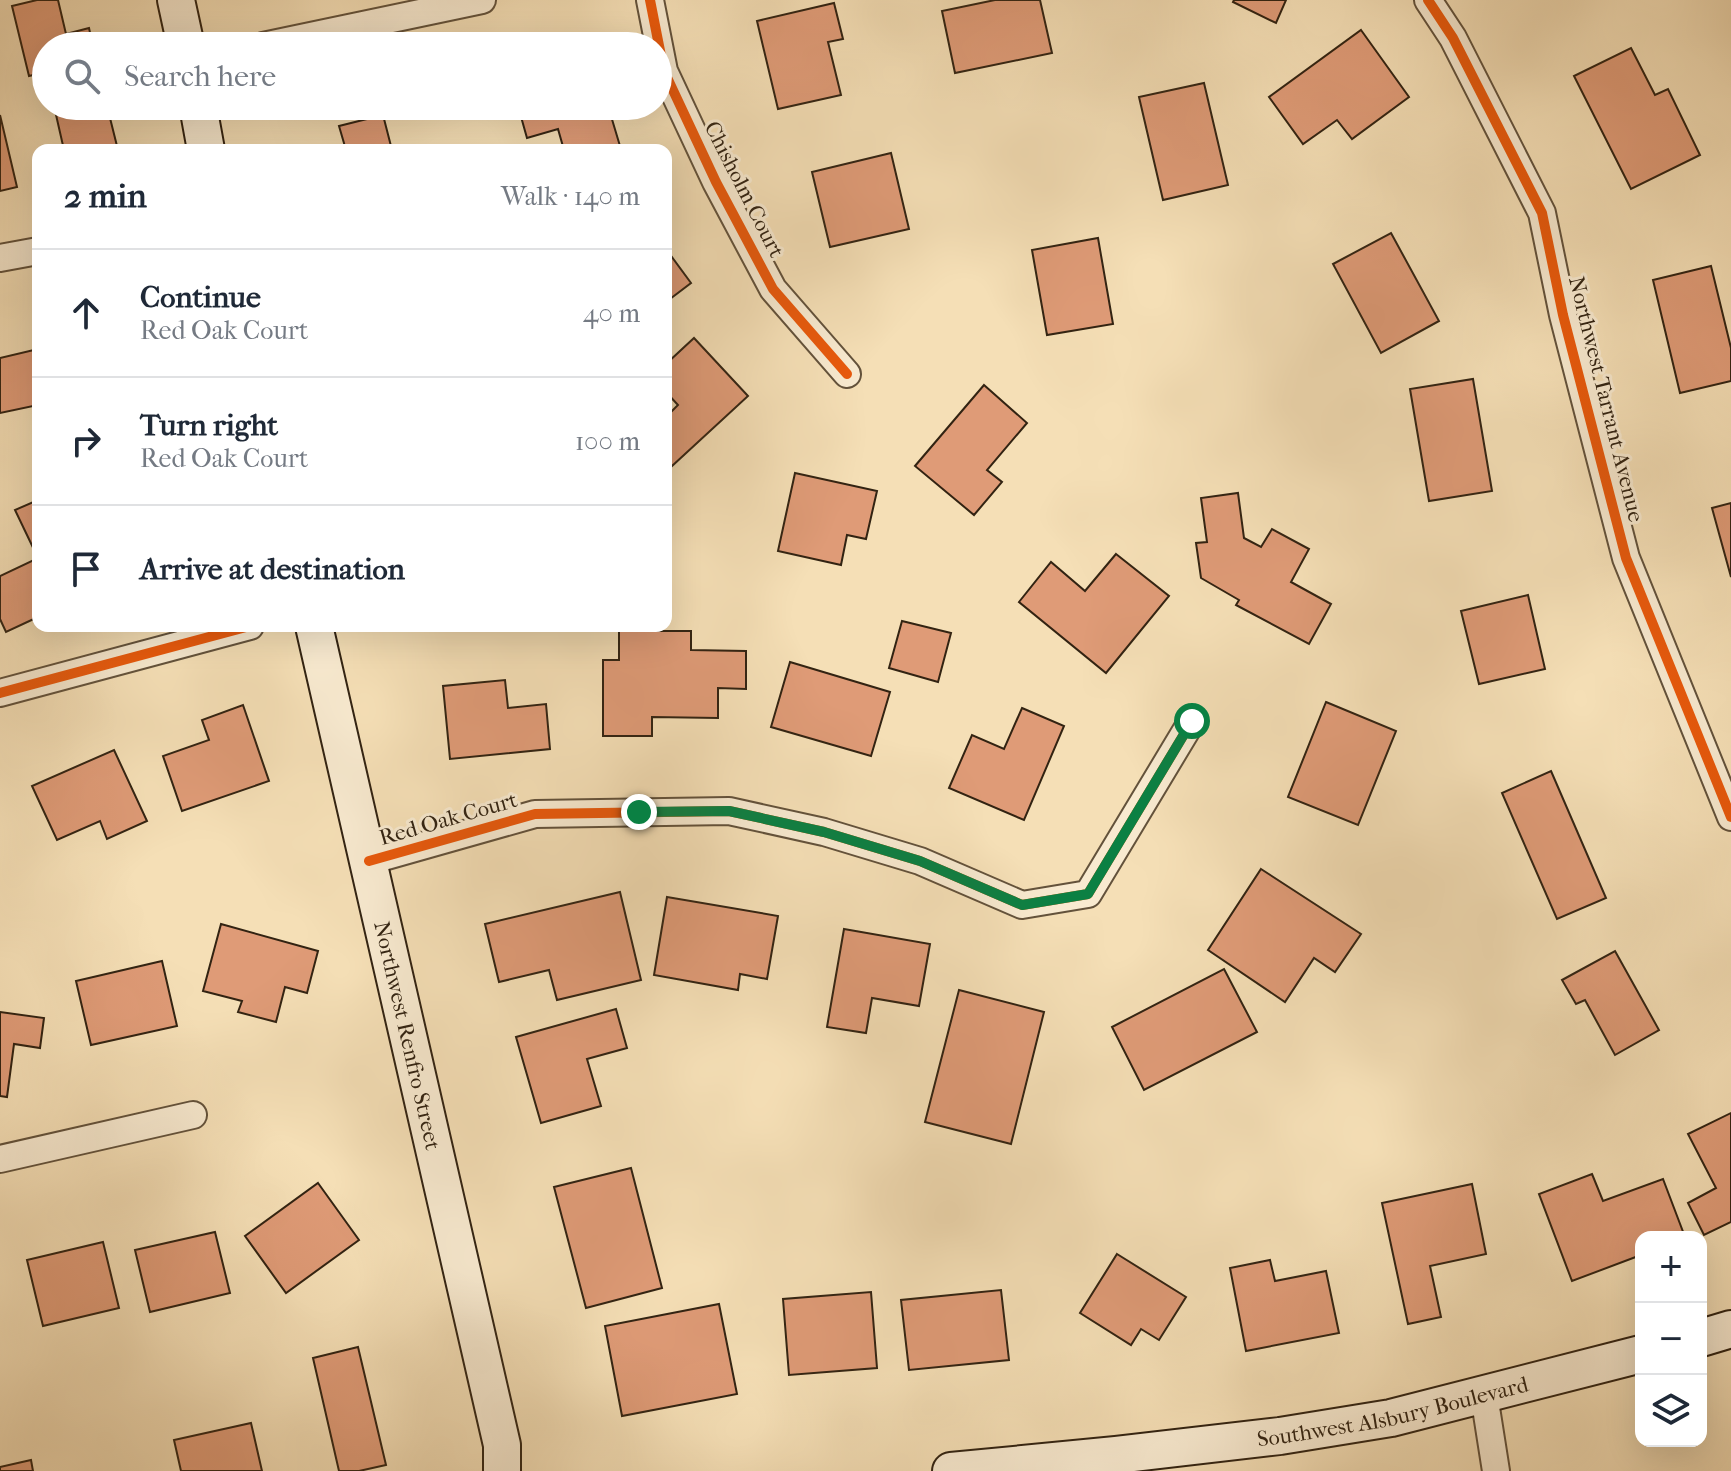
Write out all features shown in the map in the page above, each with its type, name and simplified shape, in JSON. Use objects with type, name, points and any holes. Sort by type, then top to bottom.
[{"type":"main road","points":[[176,0],[183,32]]},
{"type":"main road","points":[[201,120],[205,144]]},
{"type":"main road","name":"Northwest Renfro Street","points":[[315,632],[508,1462]]},
{"type":"main road","points":[[1707,1336],[1731,1329]]},
{"type":"main road","name":"Southwest Alsbury Boulevard","points":[[951,1471],[1280,1436],[1391,1418],[1635,1356]]},
{"type":"street","points":[[330,32],[482,0]]},
{"type":"street","name":"Chisholm Court","points":[[650,0],[656,32]]},
{"type":"street","name":"Northwest Tarrant Avenue","points":[[1428,0],[1453,38],[1542,213],[1563,315],[1626,558],[1731,817]]},
{"type":"street","name":"Chisholm Court","points":[[672,88],[716,182],[773,289],[847,374]]},
{"type":"street","points":[[0,258],[32,252]]},
{"type":"street","points":[[0,693],[227,632]]},
{"type":"street","name":"Red Oak Court","points":[[369,861],[535,814],[729,811],[824,832],[920,861],[1022,905],[1088,894],[1192,721]]},
{"type":"street","points":[[0,1159],[193,1115]]},
{"type":"street","points":[[1484,1395],[1496,1471]]},
{"type":"building","points":[[37,0],[58,0],[66,32],[32,32],[32,75],[29,76],[12,6]]},
{"type":"building","points":[[995,0],[1040,0],[1052,53],[955,73],[942,11]]},
{"type":"building","points":[[1234,0],[1286,0],[1276,23]]},
{"type":"building","points":[[834,3],[843,39],[828,42],[841,95],[778,109],[757,21]]},
{"type":"building","points":[[1361,30],[1409,97],[1352,139],[1337,120],[1303,144],[1269,97]]},
{"type":"building","points":[[1631,48],[1655,95],[1668,89],[1700,155],[1631,189],[1574,76]]},
{"type":"building","points":[[1204,83],[1228,185],[1163,200],[1139,97]]},
{"type":"building","points":[[0,115],[17,187],[0,191]]},
{"type":"building","points":[[57,120],[110,120],[116,144],[63,144]]},
{"type":"building","points":[[363,120],[384,120],[390,144],[344,144],[339,126]]},
{"type":"building","points":[[522,120],[612,120],[619,144],[562,144],[558,129],[527,138]]},
{"type":"building","points":[[891,153],[909,229],[830,247],[812,172]]},
{"type":"building","points":[[1391,233],[1439,321],[1381,353],[1333,264]]},
{"type":"building","points":[[1098,238],[1113,324],[1047,335],[1032,250]]},
{"type":"building","points":[[672,257],[691,283],[672,297]]},
{"type":"building","points":[[1711,266],[1731,348],[1731,381],[1680,393],[1653,280]]},
{"type":"building","points":[[694,338],[748,396],[672,466],[672,411],[678,405],[672,398],[672,358]]},
{"type":"building","points":[[32,350],[32,406],[0,413],[0,358]]},
{"type":"building","points":[[1473,379],[1492,491],[1429,501],[1410,389]]},
{"type":"building","points":[[984,385],[1027,423],[987,470],[1002,482],[974,515],[915,466]]},
{"type":"building","points":[[795,473],[877,491],[866,539],[847,535],[841,565],[778,551]]},
{"type":"building","points":[[1238,493],[1244,538],[1261,547],[1272,529],[1309,549],[1291,582],[1331,604],[1309,644],[1236,605],[1239,600],[1201,578],[1196,543],[1207,542],[1201,498]]},
{"type":"building","points":[[32,503],[32,545],[15,510]]},
{"type":"building","points":[[1731,503],[1731,577],[1712,508]]},
{"type":"building","points":[[1116,554],[1169,596],[1106,673],[1019,602],[1051,562],[1085,591]]},
{"type":"building","points":[[32,561],[32,620],[6,632],[0,619],[0,576]]},
{"type":"building","points":[[1528,595],[1545,669],[1479,684],[1461,611]]},
{"type":"building","points":[[902,621],[951,633],[938,682],[889,668]]},
{"type":"building","points":[[691,631],[691,650],[746,651],[746,689],[718,688],[718,718],[652,717],[652,736],[603,736],[603,660],[619,660],[619,632]]},
{"type":"building","points":[[790,662],[890,692],[871,756],[771,727]]},
{"type":"building","points":[[505,680],[508,708],[546,704],[550,749],[450,759],[443,686]]},
{"type":"building","points":[[1326,702],[1396,731],[1358,825],[1288,797]]},
{"type":"building","points":[[243,705],[269,781],[182,811],[163,756],[209,740],[202,720]]},
{"type":"building","points":[[1022,708],[1064,726],[1024,820],[949,788],[972,735],[1004,749]]},
{"type":"building","points":[[114,750],[147,821],[107,839],[100,821],[57,840],[32,786]]},
{"type":"building","points":[[1551,771],[1606,898],[1557,919],[1502,793]]},
{"type":"building","points":[[1261,869],[1361,934],[1335,972],[1314,958],[1285,1002],[1208,950]]},
{"type":"building","points":[[620,892],[641,980],[557,1000],[549,970],[499,982],[485,924]]},
{"type":"building","points":[[667,897],[778,916],[767,979],[740,974],[738,990],[654,975]]},
{"type":"building","points":[[221,924],[318,951],[307,993],[285,987],[276,1022],[238,1012],[242,1001],[203,991]]},
{"type":"building","points":[[844,929],[930,944],[919,1006],[872,998],[866,1033],[827,1027]]},
{"type":"building","points":[[1615,951],[1659,1030],[1615,1055],[1585,1000],[1576,1004],[1562,980]]},
{"type":"building","points":[[162,961],[177,1026],[91,1045],[76,981]]},
{"type":"building","points":[[1224,969],[1257,1032],[1144,1090],[1112,1027]]},
{"type":"building","points":[[959,990],[1044,1012],[1011,1144],[925,1122]]},
{"type":"building","points":[[616,1009],[627,1048],[587,1059],[601,1106],[541,1123],[516,1037]]},
{"type":"building","points":[[0,1012],[44,1018],[40,1048],[14,1044],[7,1097],[0,1096]]},
{"type":"building","points":[[1731,1113],[1731,1222],[1707,1234],[1702,1231],[1688,1203],[1716,1188],[1688,1134]]},
{"type":"building","points":[[631,1168],[662,1288],[586,1308],[554,1187]]},
{"type":"building","points":[[1592,1174],[1603,1201],[1663,1179],[1683,1231],[1635,1231],[1635,1257],[1572,1281],[1539,1194]]},
{"type":"building","points":[[318,1183],[359,1240],[286,1293],[245,1236]]},
{"type":"building","points":[[1472,1184],[1486,1254],[1430,1266],[1441,1317],[1408,1324],[1382,1203]]},
{"type":"building","points":[[215,1232],[230,1293],[150,1312],[135,1250]]},
{"type":"building","points":[[103,1242],[119,1308],[43,1326],[27,1260]]},
{"type":"building","points":[[1117,1254],[1186,1297],[1159,1340],[1141,1329],[1131,1345],[1080,1313]]},
{"type":"building","points":[[1270,1260],[1275,1281],[1326,1271],[1339,1333],[1246,1351],[1230,1268]]},
{"type":"building","points":[[1001,1290],[1009,1360],[909,1370],[901,1300]]},
{"type":"building","points":[[871,1292],[877,1368],[789,1375],[783,1299]]},
{"type":"building","points":[[719,1304],[737,1394],[622,1416],[605,1326]]},
{"type":"building","points":[[358,1347],[386,1465],[359,1471],[339,1471],[313,1358]]},
{"type":"building","points":[[251,1423],[262,1471],[181,1471],[174,1440]]},
{"type":"building","points":[[31,1460],[33,1471],[0,1471],[0,1467]]},
{"type":"cycle path","points":[[650,0],[656,32]]},
{"type":"cycle path","points":[[1428,0],[1453,38],[1542,213],[1563,315],[1626,558],[1731,817]]},
{"type":"cycle path","points":[[672,88],[716,182],[773,289],[847,374]]},
{"type":"cycle path","points":[[0,693],[228,632]]},
{"type":"cycle path","points":[[369,861],[535,814],[729,811],[824,832],[920,861],[1022,905],[1088,894],[1192,721]]},
{"type":"route","points":[[639,812],[729,811],[824,832],[920,861],[1022,905],[1088,894],[1192,721]]}]
